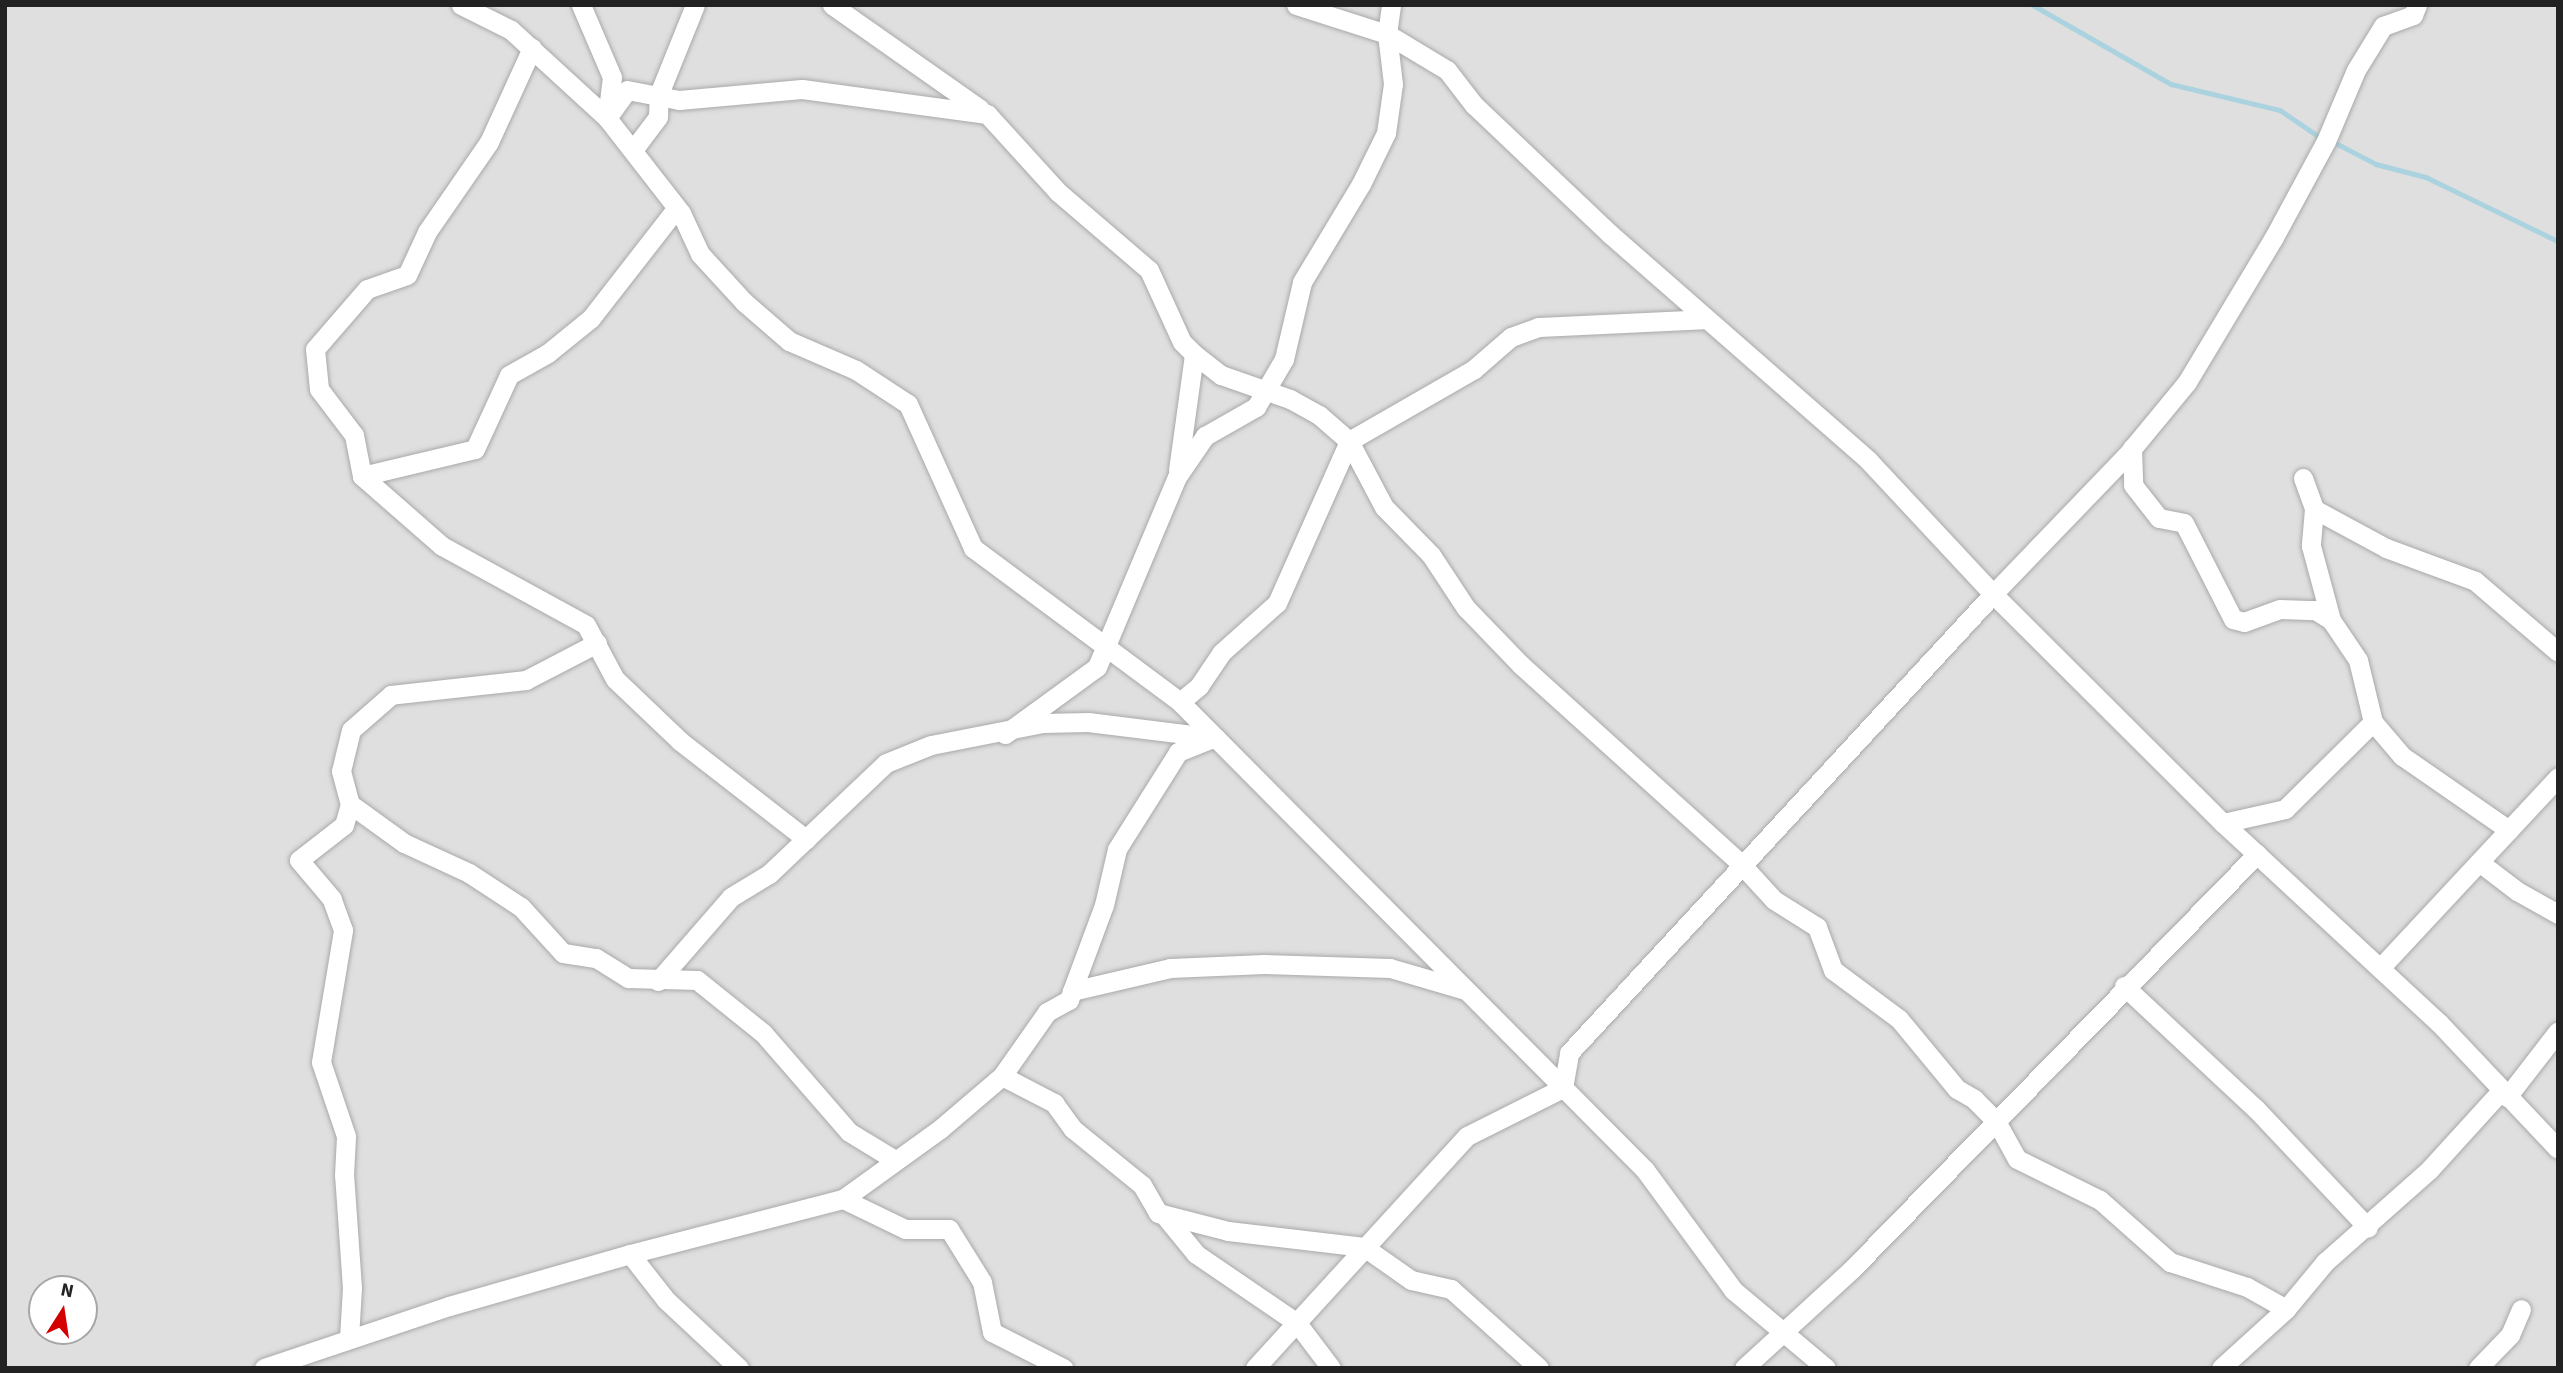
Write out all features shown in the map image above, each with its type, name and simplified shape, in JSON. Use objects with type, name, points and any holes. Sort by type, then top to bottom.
[{"type":"street","points":[[461,5],[511,30],[607,118],[676,209],[700,254],[744,302],[789,341],[856,370],[908,404],[973,548],[1102,648],[1180,702],[1645,1170],[1733,1290],[1826,1368]]},
{"type":"street","points":[[581,5],[612,77],[607,118]]},
{"type":"street","points":[[633,150],[658,117],[659,94],[695,5]]},
{"type":"street","points":[[832,5],[987,114],[1058,192],[1149,270],[1182,342],[1194,354],[1221,375],[1264,393],[1290,400],[1319,415],[1349,441],[1384,507],[1431,555],[1465,608],[1521,666],[1741,864],[1774,900],[1817,928],[1833,970],[1899,1019],[1957,1089],[1974,1098],[1996,1121],[2017,1159],[2100,1200],[2170,1262],[2247,1287],[2286,1309]]},
{"type":"street","points":[[1296,5],[1387,34],[1447,70],[1484,114],[1705,319],[1868,460],[1993,594],[2223,822],[2380,968],[2558,1149]]},
{"type":"street","points":[[1005,734],[1097,667],[1102,648],[1177,477],[1205,436],[1256,407],[1284,359],[1302,282],[1361,184],[1385,133],[1393,84],[1387,34],[1391,5]]},
{"type":"street","points":[[1563,1088],[1569,1053],[1741,864],[2132,448],[2187,382],[2238,300],[2383,26],[2413,15],[2417,5]]},
{"type":"street","points":[[532,48],[489,142],[426,232],[407,275],[368,289],[315,349],[319,388],[354,435],[362,476],[442,547],[586,625],[615,679],[680,741],[806,839]]},
{"type":"street","points":[[607,118],[627,90],[659,94],[679,100],[802,89],[987,114]]},
{"type":"street","points":[[362,476],[475,449],[509,375],[548,353],[591,318],[676,209]]},
{"type":"street","points":[[1180,702],[1199,686],[1221,653],[1277,603],[1349,441],[1474,369],[1511,337],[1538,327],[1705,319]]},
{"type":"street","points":[[1177,477],[1194,354]]},
{"type":"street","points":[[2132,448],[2133,485],[2159,518],[2184,523],[2233,620],[2244,622],[2280,609],[2315,610],[2331,620]]},
{"type":"street","points":[[2303,478],[2314,509],[2311,546],[2331,620],[2358,660],[2373,722],[2402,756],[2509,830]]},
{"type":"street","points":[[2314,509],[2386,548],[2475,581],[2558,652]]},
{"type":"street","points":[[349,1338],[352,1287],[344,1175],[346,1136],[321,1062],[343,930],[331,899],[299,860],[344,825],[350,804],[341,771],[351,730],[391,695],[526,680],[597,643]]},
{"type":"street","points":[[658,981],[731,897],[769,874],[886,763],[932,745],[1005,734],[1043,723],[1088,722],[1216,738]]},
{"type":"street","points":[[2223,822],[2285,809],[2373,722]]},
{"type":"street","points":[[264,1368],[349,1338],[630,1254],[843,1199],[1002,1076],[1048,1012],[1069,1000],[1104,905],[1117,849],[1178,752],[1216,738]]},
{"type":"street","points":[[2380,968],[2558,777]]},
{"type":"street","points":[[350,804],[404,843],[470,873],[521,907],[563,953],[596,958],[628,978],[658,981],[696,980],[763,1033],[849,1132],[895,1160]]},
{"type":"street","points":[[1744,1368],[1852,1269],[2124,986],[2257,854]]},
{"type":"street","points":[[2479,862],[2517,891],[2558,914]]},
{"type":"street","points":[[1072,991],[1170,968],[1264,964],[1390,968],[1465,991]]},
{"type":"street","points":[[2124,986],[2256,1109],[2368,1228]]},
{"type":"street","points":[[2221,1368],[2286,1309],[2325,1262],[2368,1228],[2504,1094],[2558,1031]]},
{"type":"street","points":[[1002,1076],[1054,1103],[1073,1129],[1142,1185],[1158,1213],[1228,1230],[1364,1247],[1411,1280],[1451,1289],[1539,1368]]},
{"type":"street","points":[[1255,1368],[1467,1136],[1563,1088]]},
{"type":"street","points":[[843,1199],[905,1229],[949,1229],[982,1282],[992,1332],[1063,1368]]},
{"type":"street","points":[[1164,1215],[1196,1254],[1297,1323],[1331,1368]]},
{"type":"street","points":[[630,1254],[666,1300],[739,1368]]},
{"type":"street","points":[[2478,1368],[2510,1335],[2521,1309]]},
{"type":"shaded area","points":[[5,5],[2558,5],[2558,1368],[5,1368]]},
{"type":"waterway","points":[[2033,5],[2171,84],[2280,110],[2321,138]]},
{"type":"waterway","points":[[2332,141],[2376,164],[2426,177],[2558,241]]}]
